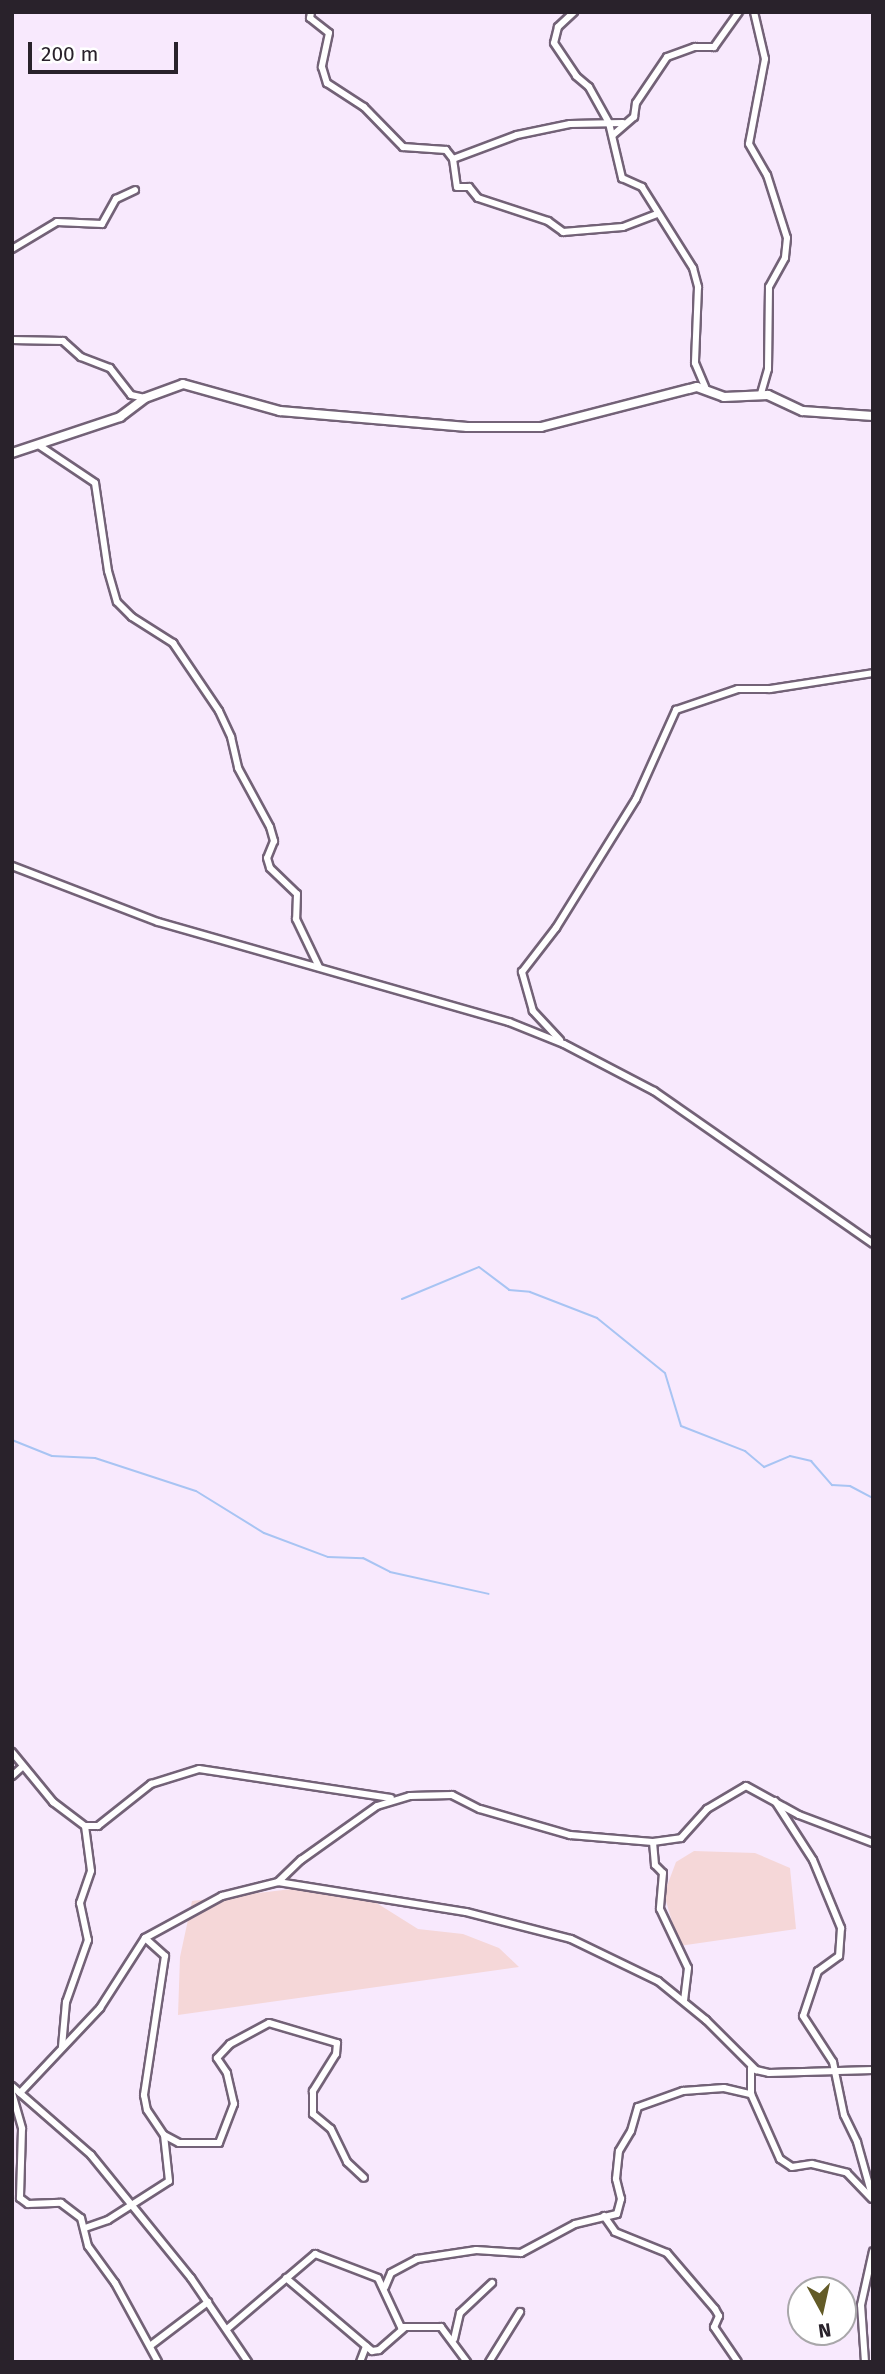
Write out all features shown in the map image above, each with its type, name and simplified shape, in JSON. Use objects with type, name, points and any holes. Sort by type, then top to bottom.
[{"type":"street","points":[[311,12],[310,19],[321,23],[329,33],[322,67],[327,83],[364,107],[403,147],[442,148],[453,159],[455,186],[469,187],[478,198],[524,216],[543,219],[563,232],[623,227],[657,214]]},
{"type":"street","points":[[320,12],[321,23]]},
{"type":"street","points":[[613,135],[623,123],[635,117],[636,103],[667,57],[693,48],[714,47],[739,12]]},
{"type":"street","points":[[754,12],[765,59],[749,144],[766,175],[787,238],[785,258],[768,287],[768,369],[761,394]]},
{"type":"street","points":[[571,14],[558,27],[554,43],[576,76],[589,87],[609,123],[622,178],[642,187],[657,214],[679,243],[696,276],[694,352],[705,387]]},
{"type":"street","points":[[453,159],[517,135],[570,124],[623,123]]},
{"type":"street","points":[[12,249],[57,222],[102,223],[116,199],[135,190]]},
{"type":"street","points":[[12,340],[63,341],[88,361],[110,368],[131,395],[145,398]]},
{"type":"street","points":[[12,453],[40,446],[120,417],[145,398],[166,388],[188,384],[280,411],[394,424],[527,429],[607,412],[673,391],[705,387],[724,397],[761,394],[794,410],[873,416]]},
{"type":"street","points":[[40,446],[95,483],[108,571],[117,601],[132,617],[173,643],[219,711],[231,737],[238,768],[270,827],[274,841],[267,858],[270,868],[297,894],[296,919],[319,967]]},
{"type":"street","points":[[564,1044],[533,1011],[524,990],[522,972],[556,928],[636,799],[676,710],[738,689],[770,689],[873,673]]},
{"type":"street","points":[[12,866],[158,922],[509,1022],[564,1044],[654,1091],[873,1244]]},
{"type":"street","points":[[12,1752],[53,1802],[85,1826],[99,1826],[151,1784],[199,1769],[393,1798],[452,1795],[488,1811],[570,1835],[653,1842],[681,1838],[707,1809],[734,1789],[754,1787],[799,1815],[873,1843]]},
{"type":"street","points":[[12,1776],[23,1766]]},
{"type":"street","points":[[278,1882],[302,1860],[393,1798]]},
{"type":"street","points":[[775,1800],[813,1860],[841,1928],[839,1956],[820,1967],[803,2012],[834,2068],[844,2115],[857,2142],[873,2199]]},
{"type":"street","points":[[62,2048],[66,2002],[88,1940],[80,1903],[91,1871],[85,1826]]},
{"type":"street","points":[[653,1842],[654,1862],[663,1873],[662,1915],[688,1968],[684,2000]]},
{"type":"street","points":[[20,2093],[100,2008],[145,1938],[222,1896],[278,1882],[363,1893],[553,1933],[658,1981],[684,2000],[751,2068],[776,2073],[834,2068],[873,2070]]},
{"type":"street","points":[[85,2228],[133,2205],[171,2177],[166,2139],[147,2110],[144,2095],[166,1959],[145,1938]]},
{"type":"street","points":[[166,2139],[210,2146],[219,2143],[234,2104],[228,2073],[217,2058],[230,2044],[270,2023],[305,2037],[329,2038],[337,2043],[336,2054],[313,2091],[313,2114],[331,2129],[347,2162],[364,2178]]},
{"type":"street","points":[[751,2068],[751,2094],[780,2159],[792,2167],[812,2164],[847,2174],[873,2199]]},
{"type":"street","points":[[385,2287],[391,2273],[417,2259],[476,2250],[521,2253],[575,2224],[620,2210],[619,2151],[634,2125],[638,2107],[683,2091],[724,2088],[751,2094]]},
{"type":"street","points":[[13,2089],[78,2141],[133,2205],[208,2302],[248,2362]]},
{"type":"street","points":[[13,2089],[22,2129],[20,2198],[28,2204],[66,2206],[81,2218],[88,2246],[158,2362]]},
{"type":"street","points":[[604,2216],[615,2232],[667,2253],[715,2309],[716,2331],[738,2362]]},
{"type":"street","points":[[864,2362],[861,2305],[873,2251]]},
{"type":"street","points":[[227,2329],[315,2254],[370,2273],[385,2287],[404,2328]]},
{"type":"street","points":[[286,2278],[366,2346],[379,2350],[404,2328],[441,2327],[454,2339],[467,2362]]},
{"type":"street","points":[[454,2339],[460,2314],[492,2283]]},
{"type":"street","points":[[150,2346],[208,2302]]},
{"type":"street","points":[[489,2362],[520,2312]]},
{"type":"street","points":[[360,2362],[366,2346]]},
{"type":"shaded area","points":[[694,1851],[755,1853],[790,1868],[796,1929],[679,1946],[664,1894],[676,1862]]},
{"type":"shaded area","points":[[300,1888],[375,1902],[418,1929],[463,1934],[499,1948],[519,1967],[178,2015],[180,1957],[192,1901]]},
{"type":"waterway","points":[[402,1299],[479,1267],[509,1290],[530,1292],[597,1318],[665,1373],[681,1426],[745,1451],[764,1467],[790,1456],[811,1461],[832,1485],[850,1486],[873,1498]]},
{"type":"waterway","points":[[12,1440],[52,1456],[95,1458],[196,1491],[264,1533],[328,1557],[363,1558],[390,1572],[489,1594]]}]
